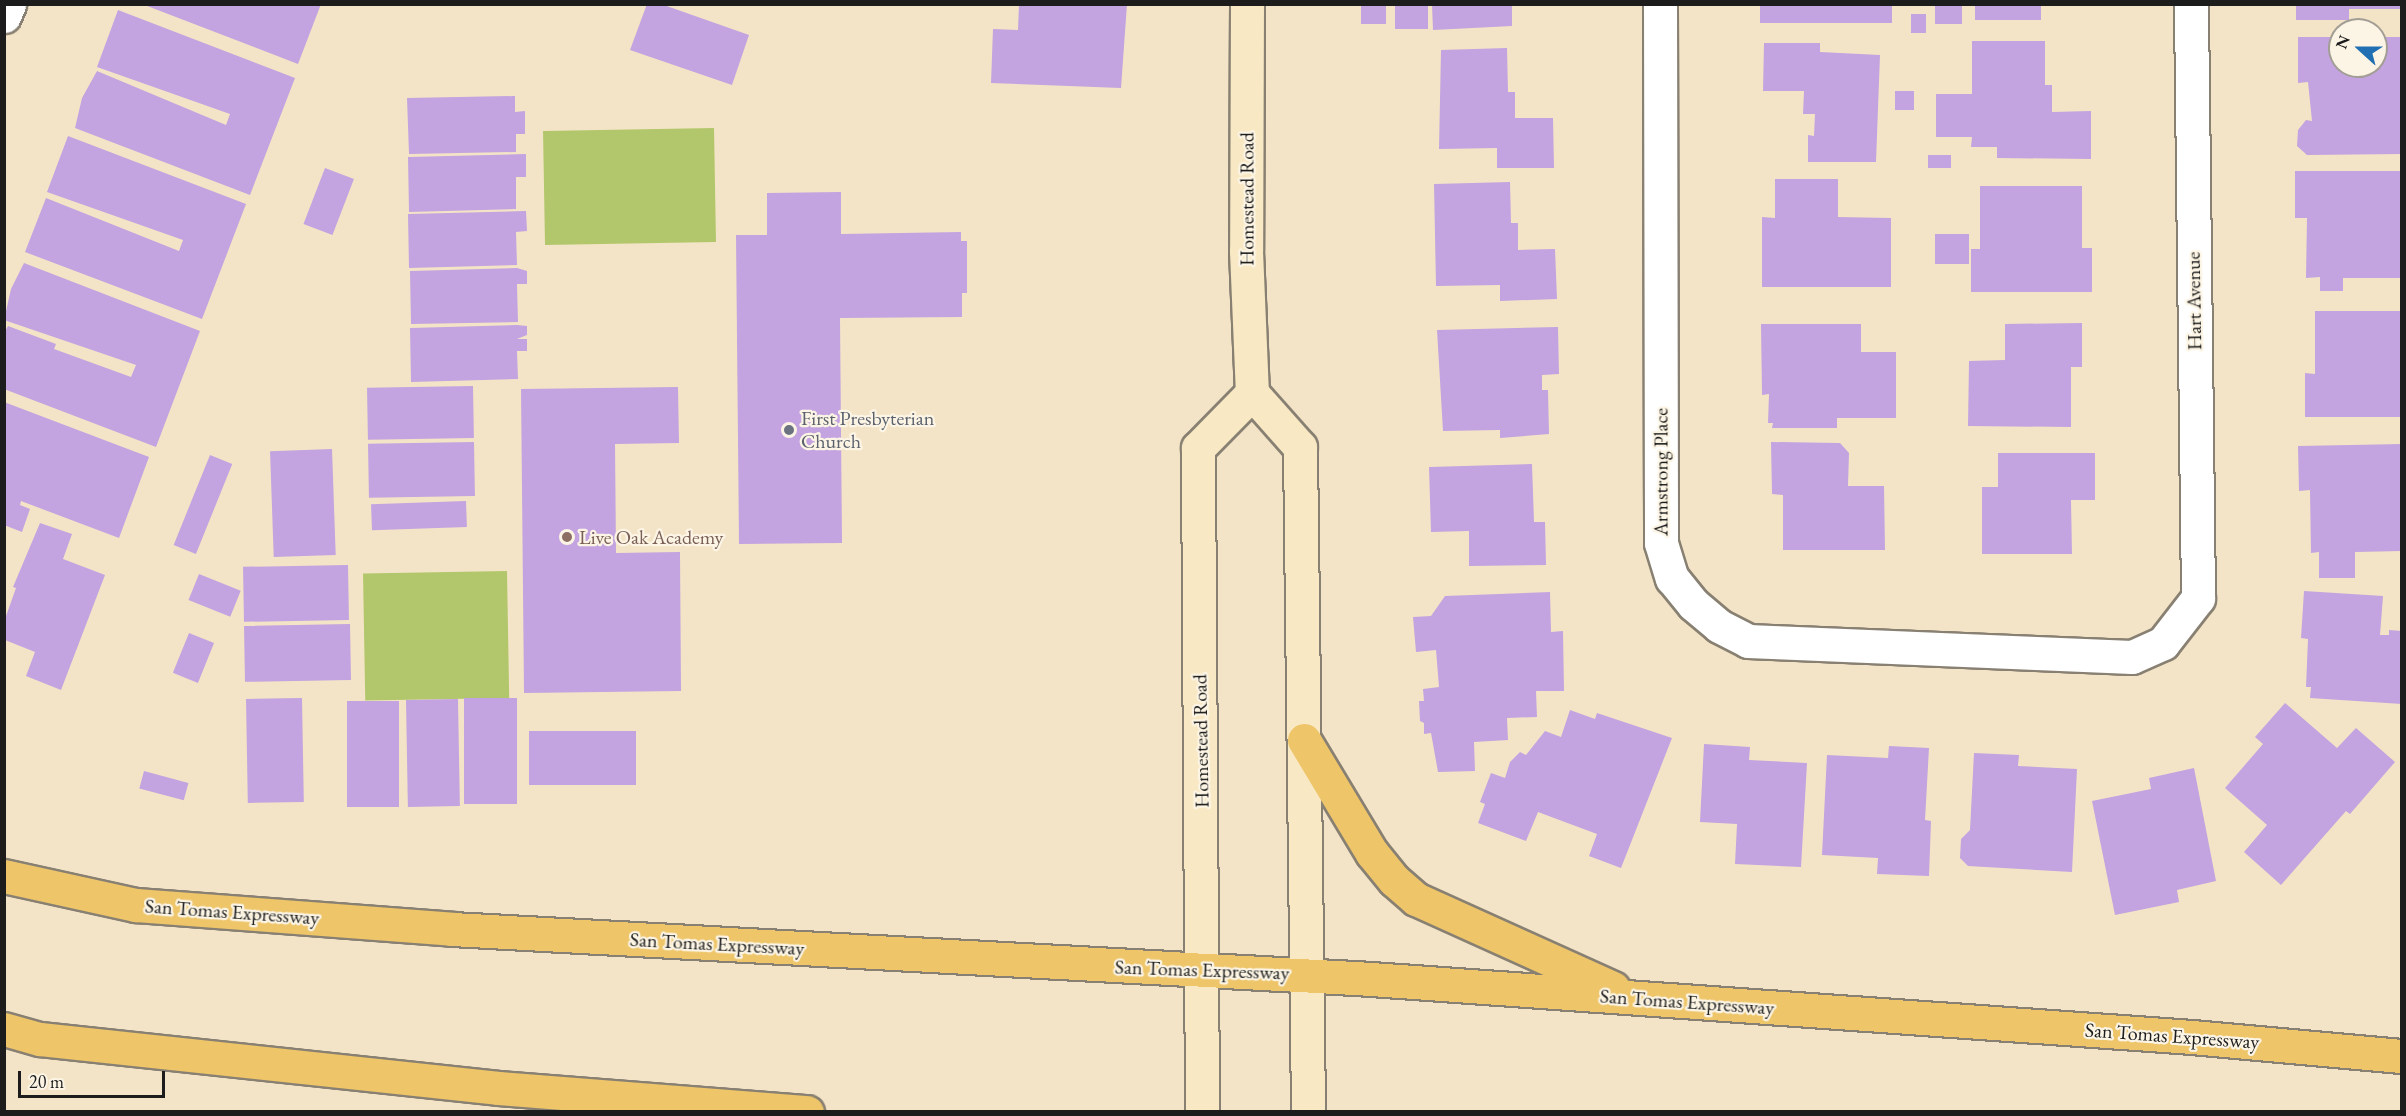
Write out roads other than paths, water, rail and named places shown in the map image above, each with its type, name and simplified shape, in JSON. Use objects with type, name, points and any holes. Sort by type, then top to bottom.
[{"type":"highway","points":[[1304,740],[1372,853],[1394,880],[1416,899],[1637,998]]},
{"type":"highway","name":"San Tomas Expressway","points":[[4,876],[136,905],[452,929],[1306,975],[2192,1037],[2402,1056]]},
{"type":"highway","points":[[4,1029],[40,1039],[499,1088],[807,1112]]},
{"type":"main road","name":"Homestead Road","points":[[1202,1112],[1198,448],[1252,393],[1246,251],[1247,4]]},
{"type":"main road","points":[[1252,393],[1300,447],[1308,1112]]},
{"type":"street","points":[[4,16],[9,4]]},
{"type":"street","name":"Armstrong Place","points":[[1660,4],[1661,543],[1672,578],[1693,604],[1719,626],[1748,641],[2132,657],[2163,643],[2198,598]]},
{"type":"street","name":"Hart Avenue","points":[[2191,4],[2198,598]]},
{"type":"place","name":"First Presbyterian Church","points":[[789,430]]},
{"type":"place","name":"Live Oak Academy","points":[[567,537]]}]
